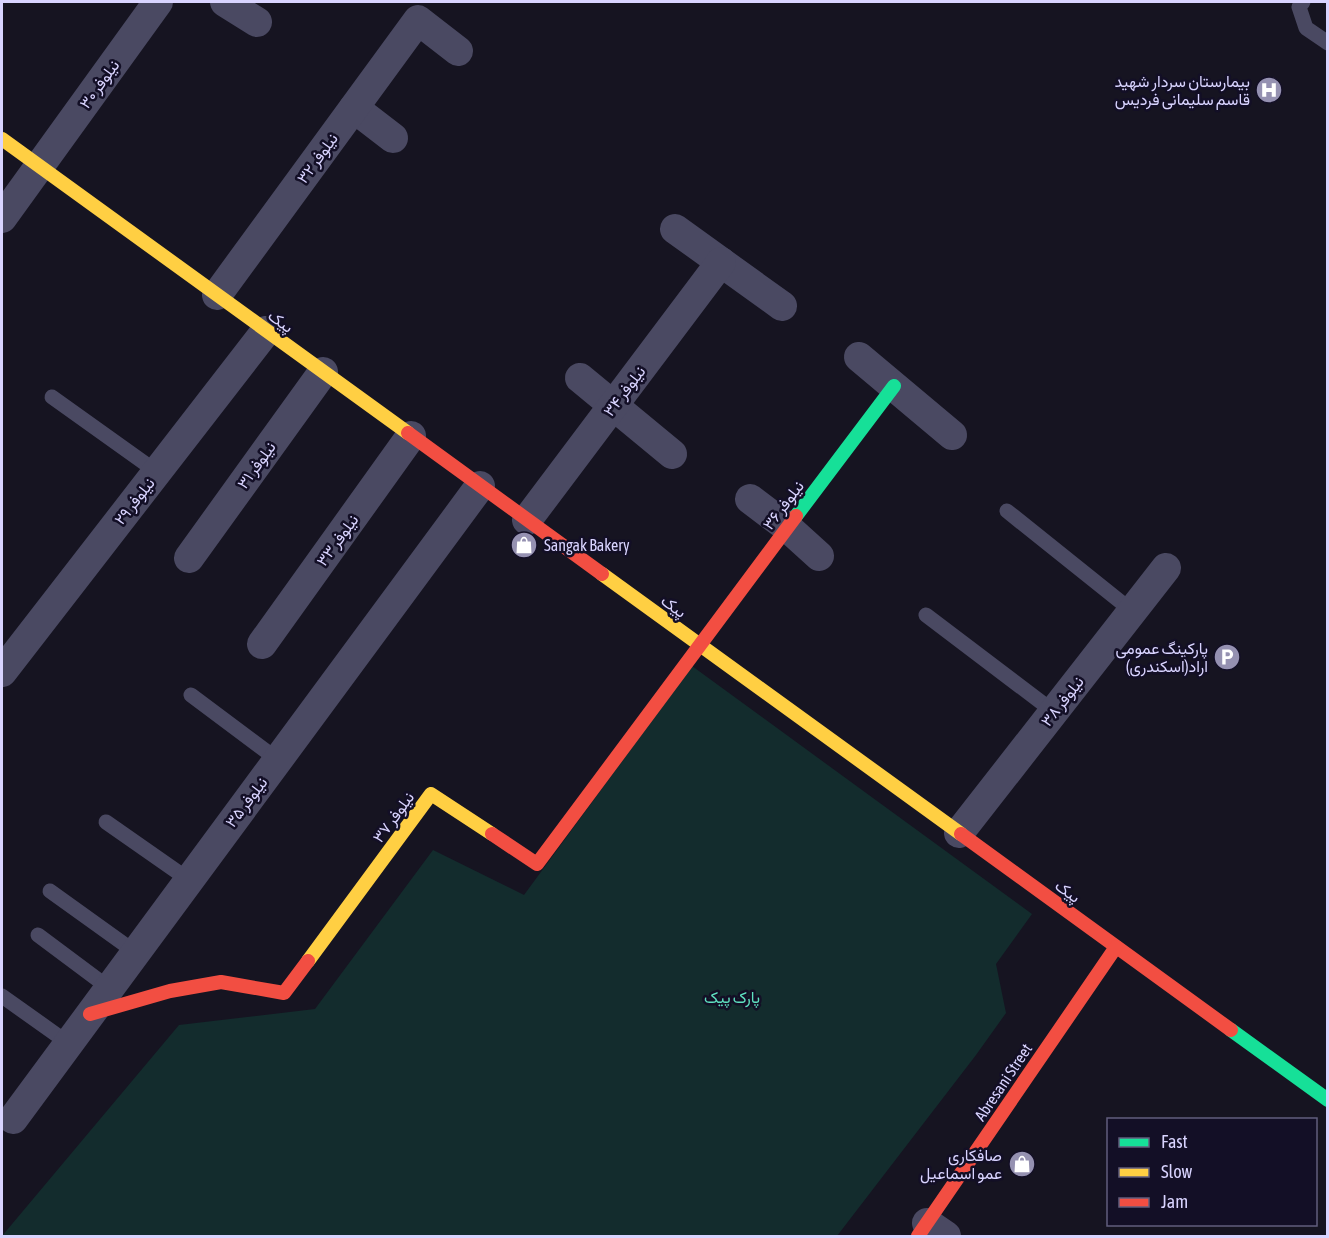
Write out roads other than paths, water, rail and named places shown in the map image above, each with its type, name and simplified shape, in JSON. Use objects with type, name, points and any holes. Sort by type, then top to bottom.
[{"type":"street","name":"نیلوفر ۳۰","points":[[2,219],[158,2]]},
{"type":"street","points":[[225,2],[257,22]]},
{"type":"street","name":"نیلوفر ۳۲","points":[[217,295],[418,20],[458,51]]},
{"type":"street","points":[[354,108],[393,138]]},
{"type":"street","name":"پیک","points":[[2,139],[1328,1100]]},
{"type":"street","points":[[675,229],[782,306]]},
{"type":"street","name":"نیلوفر ۳۴","points":[[527,520],[721,262]]},
{"type":"street","name":"نیلوفر ۲۹","points":[[2,672],[266,331]]},
{"type":"street","points":[[859,357],[952,435]]},
{"type":"street","name":"نیلوفر ۳۱","points":[[189,558],[323,372]]},
{"type":"street","points":[[580,378],[672,454]]},
{"type":"street","name":"نیلوفر ۳۶","points":[[699,644],[894,386]]},
{"type":"street","name":"نیلوفر ۳۳","points":[[262,645],[411,436]]},
{"type":"street","name":"نیلوفر ۳۵","points":[[13,1119],[480,486]]},
{"type":"street","points":[[750,499],[787,527],[819,556]]},
{"type":"street","name":"نیلوفر ۳۸","points":[[959,833],[1166,568]]},
{"type":"street","name":"نیلوفر ۳۷","points":[[90,1014],[170,991],[220,982],[284,993],[431,794],[537,864],[699,644]]},
{"type":"street","name":"Abresani Street","points":[[930,1232],[1116,946]]},
{"type":"lane","points":[[1303,2],[1299,7],[1306,28],[1328,43]]},
{"type":"lane","points":[[52,398],[157,472]]},
{"type":"lane","points":[[1007,511],[1132,611]]},
{"type":"lane","points":[[926,615],[1053,712]]},
{"type":"lane","points":[[191,695],[278,760]]},
{"type":"lane","points":[[106,822],[189,880]]},
{"type":"lane","points":[[50,891],[135,952]]},
{"type":"lane","points":[[38,935],[109,988]]},
{"type":"lane","points":[[2,996],[68,1043]]},
{"type":"place","name":"بیمارستان سردار شهید قاسم سلیمانی فردیس","points":[[1269,90]]},
{"type":"place","name":"Sangak Bakery","points":[[524,545]]},
{"type":"place","name":"پارکینگ عمومی اراد(اسکندری)","points":[[1227,657]]},
{"type":"place","name":"صافکاری عمو اسماعیل","points":[[1022,1164]]},
{"type":"park label","name":"پارک پیک","points":[[732,997]]}]
